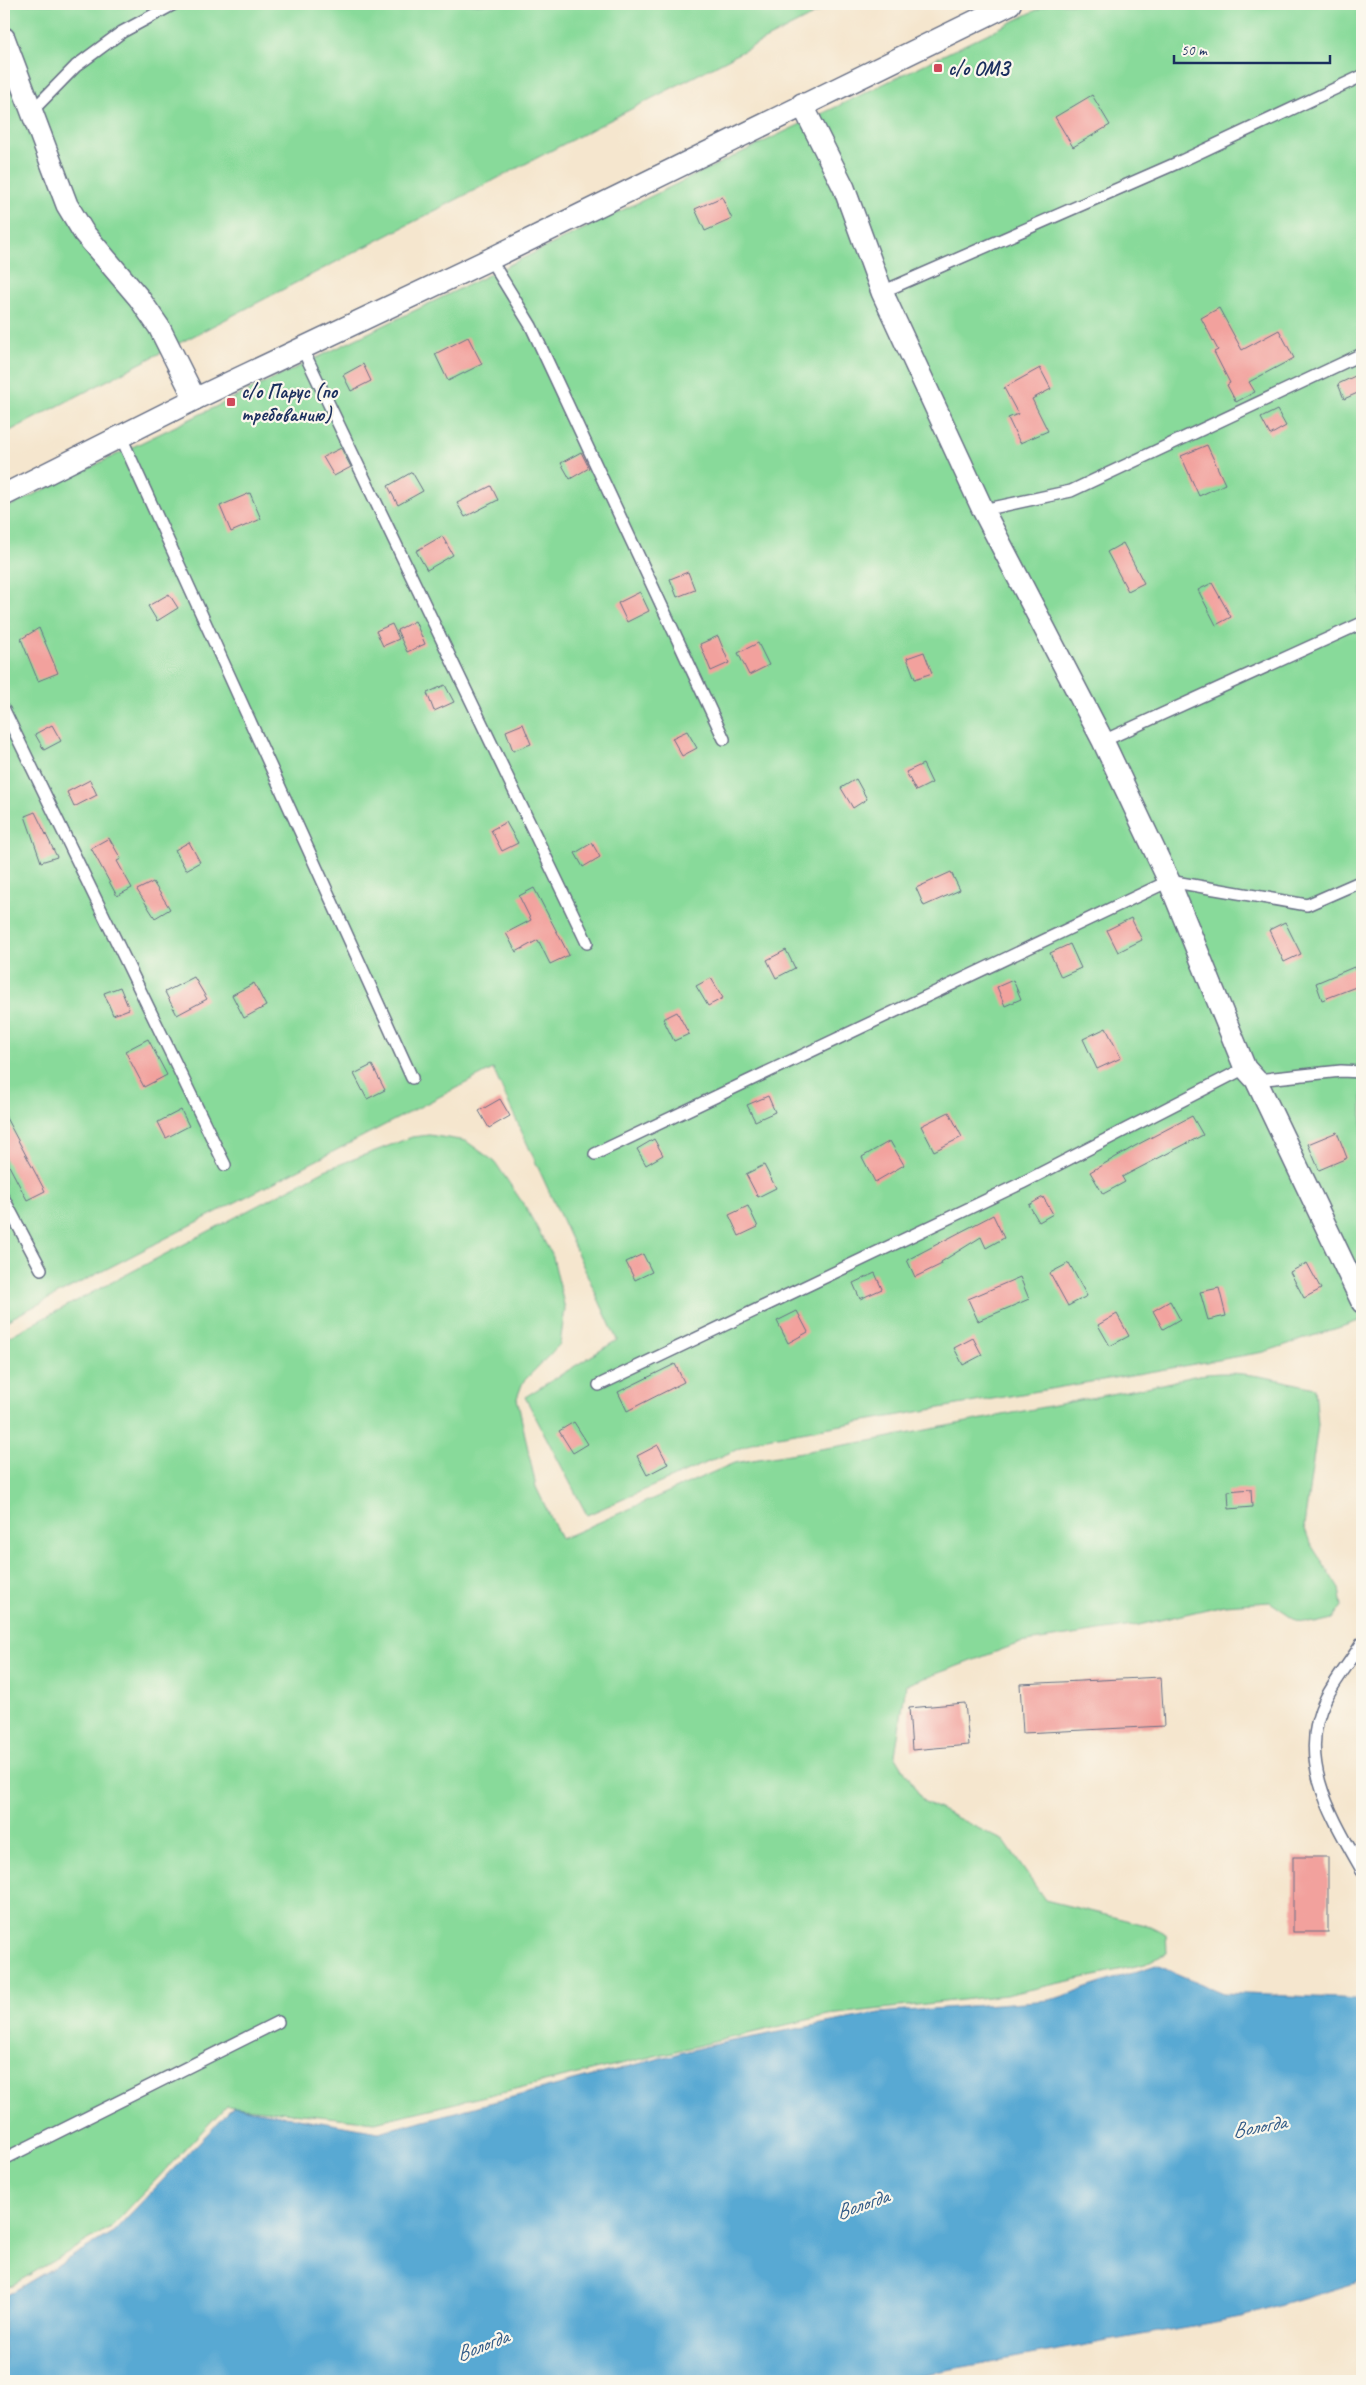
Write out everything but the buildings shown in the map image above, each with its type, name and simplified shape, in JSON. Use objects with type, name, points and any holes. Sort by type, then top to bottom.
[{"type":"street","points":[[4,495],[195,400],[490,259],[802,104],[1010,4]]},
{"type":"street","points":[[4,38],[67,204],[84,233],[139,298],[159,327],[195,400]]},
{"type":"street","points":[[802,104],[844,188],[882,292],[983,510],[1103,741],[1169,880],[1250,1074],[1362,1302]]},
{"type":"lane","points":[[31,112],[76,66],[122,32],[174,4]]},
{"type":"lane","points":[[882,292],[1177,163],[1362,76]]},
{"type":"lane","points":[[490,259],[531,326],[724,739]]},
{"type":"lane","points":[[302,348],[587,944]]},
{"type":"lane","points":[[983,510],[1071,490],[1362,354]]},
{"type":"lane","points":[[121,437],[412,1078]]},
{"type":"lane","points":[[1103,741],[1362,623]]},
{"type":"lane","points":[[4,710],[226,1165]]},
{"type":"lane","points":[[595,1154],[1169,880],[1307,905],[1362,881]]},
{"type":"lane","points":[[599,1385],[1250,1074],[1341,1070],[1362,1072]]},
{"type":"lane","points":[[4,1198],[41,1269]]},
{"type":"lane","points":[[1362,1643],[1326,1698],[1313,1740],[1317,1778],[1331,1814],[1362,1870]]},
{"type":"lane","points":[[4,2159],[278,2022]]},
{"type":"green space","points":[[4,4],[834,4],[4,434]]},
{"type":"green space","points":[[1049,4],[1362,4],[1362,1320],[1264,1352],[761,1439],[587,1515],[525,1397],[617,1340],[493,1069],[4,1322],[4,509]]},
{"type":"green space","points":[[429,1135],[466,1141],[495,1162],[526,1208],[553,1257],[565,1309],[560,1344],[523,1382],[517,1398],[536,1487],[561,1539],[734,1463],[870,1441],[1191,1377],[1226,1373],[1244,1374],[1315,1388],[1318,1425],[1304,1526],[1310,1543],[1339,1589],[1342,1606],[1332,1620],[1315,1624],[1298,1621],[1270,1602],[1224,1605],[1139,1625],[1020,1643],[906,1685],[895,1755],[923,1801],[1004,1841],[1045,1900],[1150,1926],[1166,1934],[1167,1953],[1145,1964],[1006,1995],[828,2015],[375,2122],[226,2106],[112,2226],[4,2290],[4,1339],[325,1170],[412,1137]]},
{"type":"water","name":"Вологда","points":[[1156,1965],[1223,1993],[1362,1999],[1362,2281],[1242,2317],[924,2374],[898,2381],[4,2381],[4,2297],[113,2232],[233,2107],[379,2132],[707,2046],[879,2013],[1050,2000]]},
{"type":"place","name":"с/о ОМЗ","points":[[938,68]]},
{"type":"place","name":"с/о Парус (по требованию)","points":[[231,402]]}]
